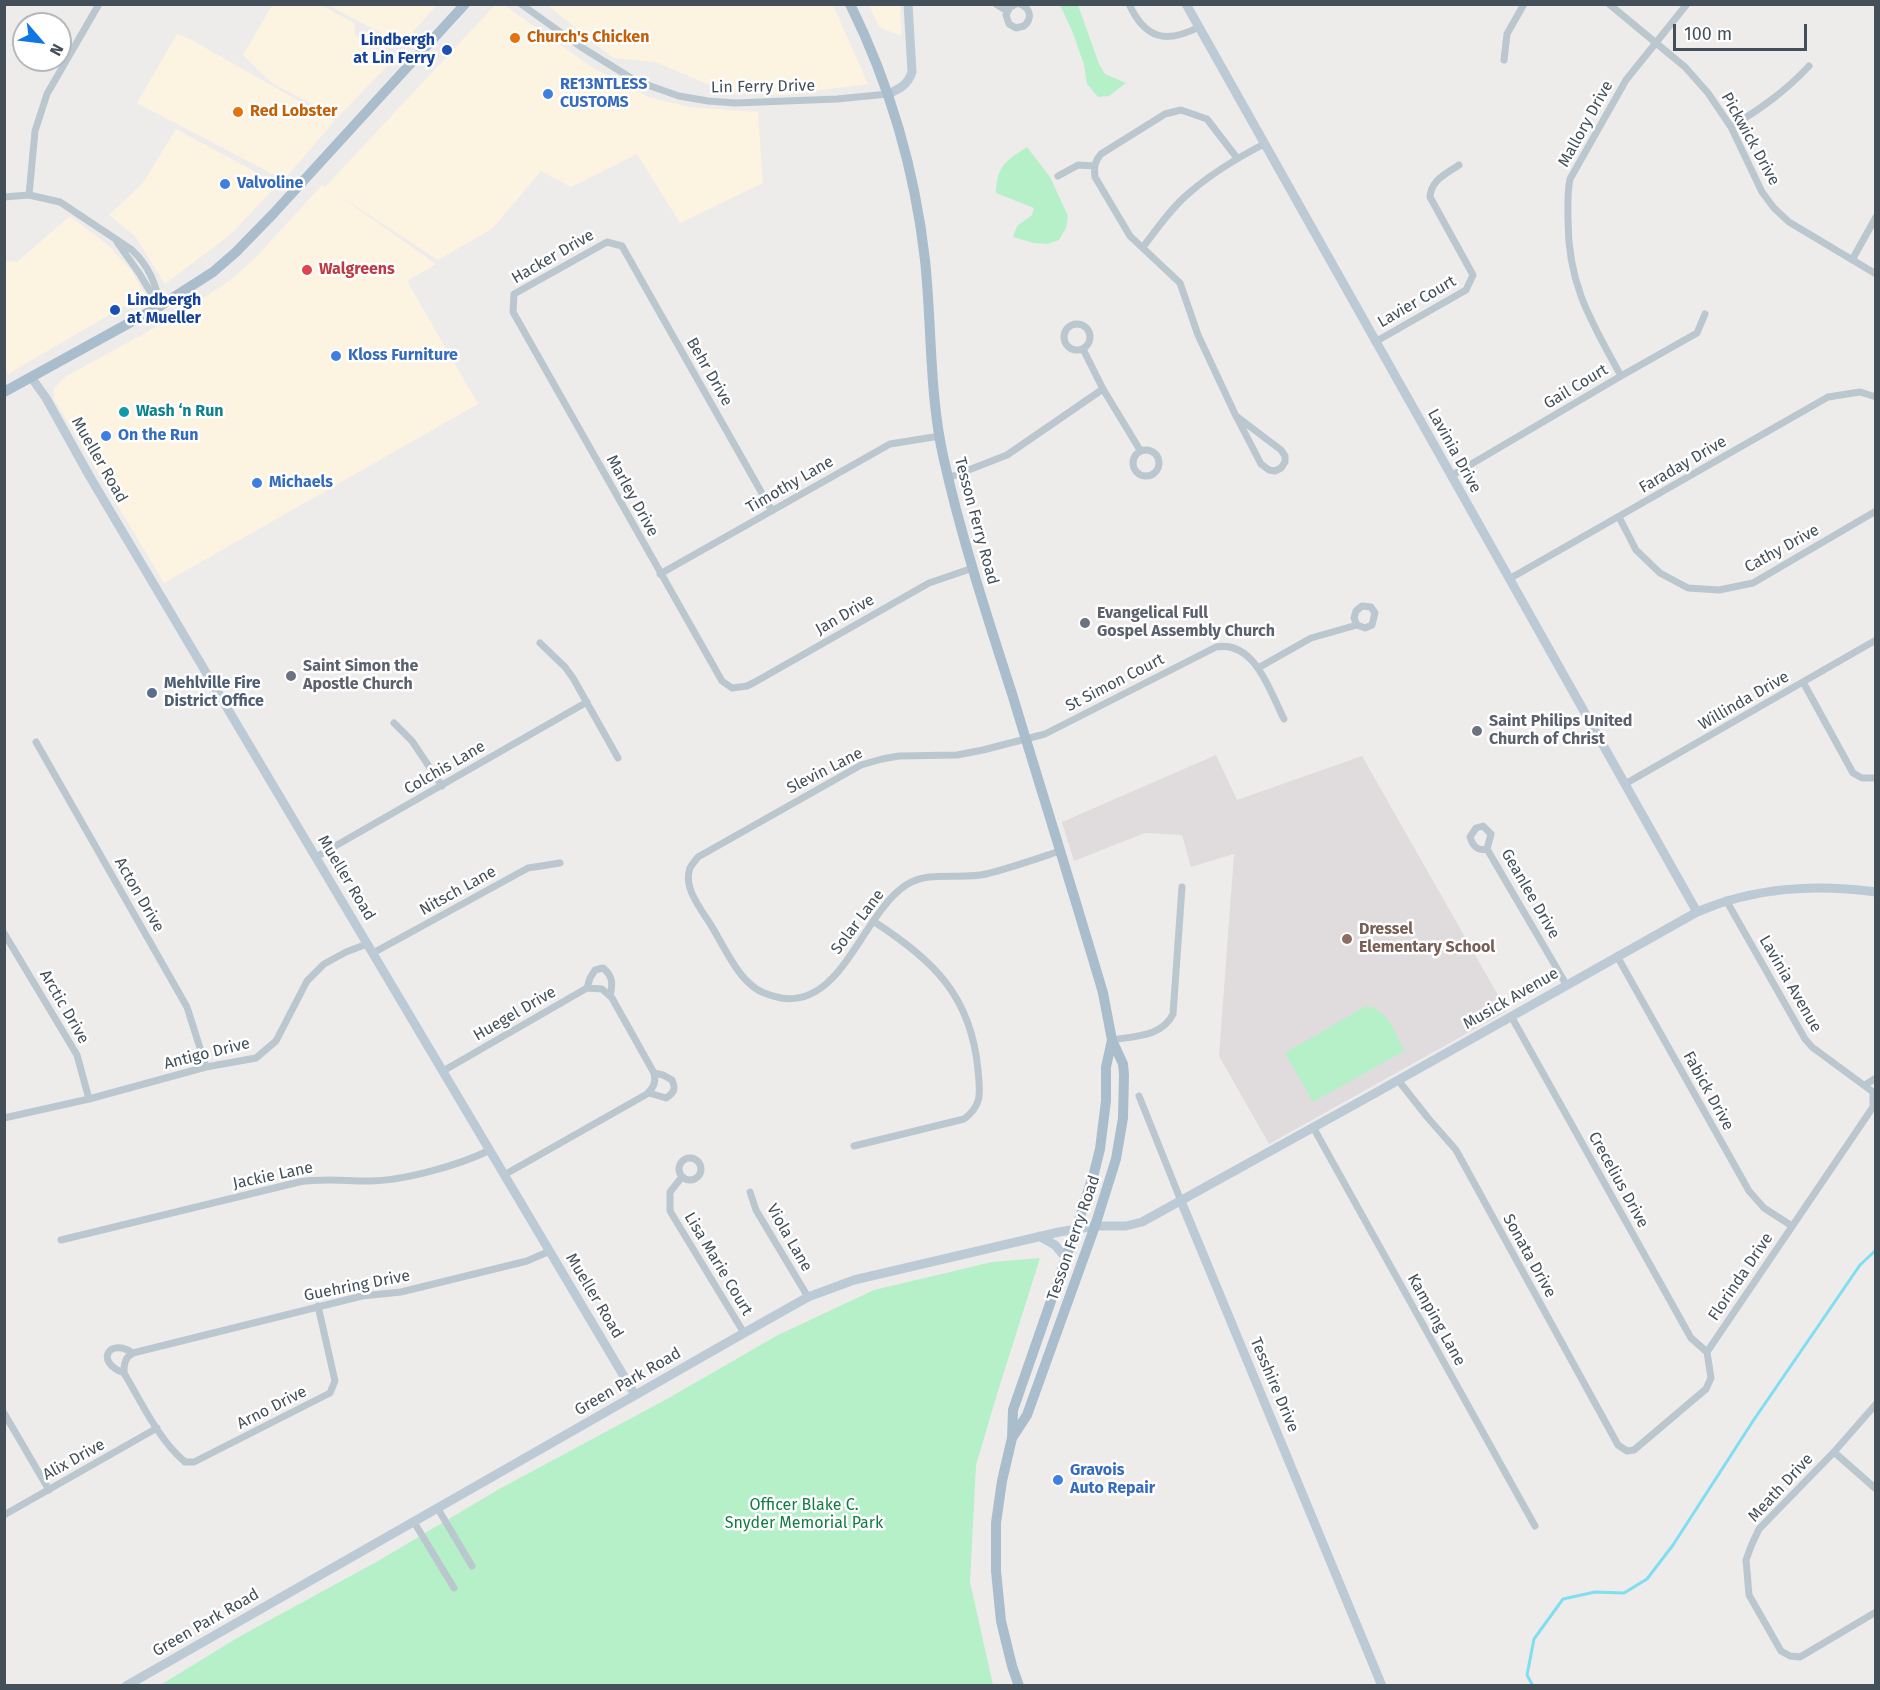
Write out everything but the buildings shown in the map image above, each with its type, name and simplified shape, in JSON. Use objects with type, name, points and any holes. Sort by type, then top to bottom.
[{"type":"main road","points":[[4,392],[160,306],[213,272],[252,236],[465,4]]},
{"type":"main road","name":"Tesson Ferry Road","points":[[850,4],[888,94],[907,161],[919,217],[940,436],[948,478],[973,568],[1103,993],[1112,1040],[1123,1064],[1123,1118],[1116,1159],[1095,1226],[1027,1415],[1012,1438]]},
{"type":"main road","name":"Tesson Ferry Road","points":[[1019,1686],[1001,1621],[995,1561],[999,1502],[1012,1438],[1013,1410],[1076,1229],[1100,1149],[1106,1101],[1106,1067],[1112,1040]]},
{"type":"street","points":[[29,195],[35,131],[47,94],[99,4]]},
{"type":"street","name":"Lin Ferry Drive","points":[[521,4],[581,47],[636,81],[679,96],[708,101],[749,103],[888,94]]},
{"type":"street","points":[[888,94],[903,87],[912,72],[908,4]]},
{"type":"street","points":[[996,4],[1007,11]]},
{"type":"street","points":[[1018,4],[1029,11],[1029,20],[1024,26],[1016,28],[1006,19],[1007,11],[1018,4]]},
{"type":"street","points":[[1129,4],[1135,17],[1151,33],[1164,37],[1176,37],[1199,27]]},
{"type":"street","name":"Lavinia Drive","points":[[1186,4],[1697,912]]},
{"type":"street","points":[[1504,60],[1507,34],[1524,4]]},
{"type":"street","name":"Pickwick Drive","points":[[1609,4],[1685,67],[1708,93],[1731,127],[1762,192],[1774,208],[1789,222],[1875,274]]},
{"type":"street","name":"Mallory Drive","points":[[1621,376],[1580,298],[1572,273],[1568,243],[1570,179],[1626,80],[1687,4]]},
{"type":"street","points":[[1731,127],[1762,108],[1809,66]]},
{"type":"street","points":[[1236,416],[1281,450],[1285,456],[1285,462],[1281,468],[1275,471],[1269,470],[1260,464],[1236,416],[1198,335],[1180,283],[1130,236],[1095,177],[1094,166],[1101,154],[1165,114],[1180,110],[1207,120],[1237,158]]},
{"type":"street","points":[[1143,247],[1188,193],[1237,158],[1264,144]]},
{"type":"street","points":[[1058,176],[1078,165],[1094,166]]},
{"type":"street","name":"Lavier Court","points":[[1375,342],[1466,290],[1473,275],[1430,197],[1430,189],[1436,181],[1459,165]]},
{"type":"street","points":[[4,197],[29,195],[60,202],[132,250],[154,279],[160,306]]},
{"type":"street","points":[[1852,260],[1875,217]]},
{"type":"street","name":"Hacker Drive","points":[[513,312],[514,294],[607,242],[622,246]]},
{"type":"street","name":"Behr Drive","points":[[622,246],[772,511]]},
{"type":"street","name":"Marley Drive","points":[[513,312],[722,681],[732,688]]},
{"type":"street","name":"Gail Court","points":[[1451,476],[1697,333],[1706,314]]},
{"type":"street","points":[[1083,349],[1103,389],[1140,450]]},
{"type":"street","name":"Mueller Road","points":[[31,377],[46,398],[90,477],[635,1395]]},
{"type":"street","points":[[948,478],[1007,455],[1103,389]]},
{"type":"street","name":"Faraday Drive","points":[[1509,579],[1828,397],[1860,392],[1875,397]]},
{"type":"street","name":"Timothy Lane","points":[[660,574],[890,444],[940,436]]},
{"type":"street","name":"Cathy Drive","points":[[1619,517],[1636,550],[1660,573],[1688,588],[1719,590],[1753,583],[1875,511]]},
{"type":"street","name":"Jan Drive","points":[[732,688],[747,686],[755,682],[929,583],[973,568]]},
{"type":"street","points":[[1258,668],[1311,638],[1357,625]]},
{"type":"street","name":"Willinda Drive","points":[[1625,784],[1875,640]]},
{"type":"street","points":[[540,643],[565,667],[618,758]]},
{"type":"street","name":"St Simon Court","points":[[1026,739],[1045,734],[1216,647],[1225,645],[1245,654],[1258,668],[1284,719]]},
{"type":"street","points":[[1803,682],[1853,773],[1862,778],[1875,778]]},
{"type":"street","name":"Colchis Lane","points":[[316,857],[587,702]]},
{"type":"street","points":[[394,723],[412,741],[442,786]]},
{"type":"street","name":"Slevin Lane","points":[[790,999],[763,993],[742,975],[691,891],[690,868],[698,857],[861,765],[899,756],[957,755],[1026,739]]},
{"type":"street","name":"Acton Drive","points":[[36,742],[188,1007],[206,1067]]},
{"type":"street","name":"Geanlee Drive","points":[[1487,849],[1566,984]]},
{"type":"street","name":"Solar Lane","points":[[790,999],[807,996],[832,980],[893,896],[918,879],[933,876],[986,874],[1060,851]]},
{"type":"street","name":"Nitsch Lane","points":[[373,953],[528,868],[560,863]]},
{"type":"street","points":[[1112,1040],[1159,1030],[1166,1026],[1173,1014],[1182,886]]},
{"type":"street","name":"Musick Avenue","points":[[1181,1201],[1697,912],[1726,900],[1793,888],[1823,887],[1875,892]]},
{"type":"street","name":"Lavinia Avenue","points":[[1726,900],[1805,1039],[1812,1047],[1865,1085],[1874,1097]]},
{"type":"street","points":[[854,1146],[964,1119],[974,1112],[980,1085],[970,1025],[961,1005],[943,978],[926,960],[905,942],[873,921]]},
{"type":"street","name":"Arctic Drive","points":[[4,933],[77,1055],[89,1099]]},
{"type":"street","name":"Antigo Drive","points":[[4,1118],[89,1099],[206,1067],[256,1058],[276,1041],[307,981],[324,964],[346,952],[368,944]]},
{"type":"street","name":"Fabick Drive","points":[[1617,956],[1749,1191],[1764,1208],[1792,1226]]},
{"type":"street","name":"Huegel Drive","points":[[443,1071],[587,988],[596,970],[603,968],[609,973],[612,979],[610,996]]},
{"type":"street","points":[[504,1175],[649,1093],[654,1085],[656,1079],[654,1073],[610,996],[602,989],[587,988]]},
{"type":"street","name":"Crecelius Drive","points":[[1510,1017],[1691,1338],[1707,1352]]},
{"type":"street","points":[[649,1093],[666,1098],[674,1091],[672,1080],[654,1073]]},
{"type":"street","points":[[1865,1085],[1875,1078]]},
{"type":"street","name":"Sonata Drive","points":[[1398,1080],[1456,1150],[1618,1445],[1626,1451],[1634,1450],[1706,1389],[1711,1378],[1707,1352]]},
{"type":"street","name":"Tesshire Drive","points":[[1139,1096],[1382,1686]]},
{"type":"street","name":"Florinda Drive","points":[[1707,1352],[1873,1107],[1874,1097]]},
{"type":"street","name":"Kamping Lane","points":[[1313,1126],[1535,1526]]},
{"type":"street","name":"Jackie Lane","points":[[61,1240],[299,1182],[326,1179],[369,1182],[394,1179],[470,1160],[490,1150]]},
{"type":"street","name":"Lisa Marie Court","points":[[682,1177],[670,1191],[670,1211],[744,1333]]},
{"type":"street","name":"Viola Lane","points":[[750,1192],[756,1210],[808,1297]]},
{"type":"street","name":"Green Park Road","points":[[126,1686],[808,1297],[833,1286],[878,1273],[1039,1236],[1095,1226],[1116,1227],[1134,1224],[1181,1201]]},
{"type":"street","points":[[1039,1236],[1055,1245],[1066,1258]]},
{"type":"street","name":"Guehring Drive","points":[[157,1428],[123,1373],[114,1370],[106,1360],[108,1352],[114,1347],[121,1347],[133,1353],[318,1306],[362,1296],[401,1292],[527,1261],[550,1251]]},
{"type":"street","name":"Arno Drive","points":[[157,1428],[179,1457],[189,1463],[330,1394],[335,1381],[318,1306]]},
{"type":"street","points":[[123,1373],[124,1364],[128,1356],[133,1353]]},
{"type":"street","name":"Meath Drive","points":[[1875,1404],[1834,1452],[1759,1529],[1746,1560],[1749,1595],[1781,1651],[1790,1656],[1800,1657],[1875,1612]]},
{"type":"street","points":[[4,1413],[49,1490]]},
{"type":"street","name":"Alix Drive","points":[[4,1515],[157,1428]]},
{"type":"street","points":[[1834,1452],[1875,1489]]},
{"type":"street","points":[[438,1509],[472,1566]]},
{"type":"street","points":[[414,1522],[454,1588]]},
{"type":"shaded area","points":[[273,4],[321,5],[354,23],[355,34],[389,64],[337,118],[272,83],[243,55]]},
{"type":"shaded area","points":[[328,5],[437,5],[402,44]]},
{"type":"shaded area","points":[[495,5],[504,5],[593,68],[649,97],[689,107],[758,112],[763,183],[680,223],[637,154],[571,187],[541,171],[492,229],[438,260],[334,192],[436,264],[407,281],[478,404],[164,583],[54,399],[54,388],[65,377],[178,315],[240,272],[322,185],[325,187]]},
{"type":"shaded area","points":[[547,5],[833,5],[868,84],[783,95],[729,93],[655,62],[613,58]]},
{"type":"shaded area","points":[[869,5],[900,5],[901,36],[879,27]]},
{"type":"shaded area","points":[[177,34],[190,39],[334,121],[284,180],[137,103]]},
{"type":"shaded area","points":[[176,129],[278,184],[230,235],[165,284],[135,236],[109,215],[143,183]]},
{"type":"shaded area","points":[[70,216],[109,246],[131,270],[145,294],[8,374],[4,369],[5,261],[17,262]]},
{"type":"shaded area","name":"Dressel Elementary School","points":[[1216,755],[1237,800],[1362,756],[1507,1011],[1269,1144],[1219,1056],[1234,854],[1191,867],[1182,835],[1145,833],[1074,861],[1062,822]]},
{"type":"green space","points":[[1060,5],[1078,5],[1099,64],[1105,74],[1126,83],[1109,96],[1098,97],[1087,84],[1084,65]]},
{"type":"green space","points":[[1027,147],[1050,177],[1068,216],[1066,228],[1059,240],[1047,244],[1013,237],[1017,226],[1032,215],[1034,208],[996,193],[998,176],[1004,165]]},
{"type":"green space","points":[[1366,1006],[1374,1008],[1386,1017],[1404,1051],[1313,1102],[1285,1053]]},
{"type":"green space","name":"Officer Blake C. Snyder Memorial Park","points":[[1040,1258],[976,1465],[970,1582],[993,1685],[159,1686],[237,1638],[378,1561],[501,1488],[667,1399],[778,1335],[874,1290],[992,1262]]},
{"type":"waterway","points":[[1533,1686],[1527,1675],[1534,1639],[1563,1599],[1595,1592],[1624,1593],[1647,1579],[1673,1545],[1753,1421],[1860,1265],[1876,1250]]},
{"type":"place","name":"Church's Chicken","points":[[515,38]]},
{"type":"place","name":"Lindbergh at Lin Ferry","points":[[447,50]]},
{"type":"place","name":"RE13NTLESS CUSTOMS","points":[[548,94]]},
{"type":"place","name":"Red Lobster","points":[[238,112]]},
{"type":"place","name":"Valvoline","points":[[225,184]]},
{"type":"place","name":"Walgreens","points":[[307,270]]},
{"type":"place","name":"Lindbergh at Mueller","points":[[115,310]]},
{"type":"place","name":"Kloss Furniture","points":[[336,356]]},
{"type":"place","name":"Wash ‘n Run","points":[[124,412]]},
{"type":"place","name":"On the Run","points":[[106,436]]},
{"type":"place","name":"Michaels","points":[[257,483]]},
{"type":"place","name":"Evangelical Full Gospel Assembly Church","points":[[1085,623]]},
{"type":"place","name":"Saint Simon the Apostle Church","points":[[291,676]]},
{"type":"place","name":"Mehlville Fire District Office","points":[[152,693]]},
{"type":"place","name":"Saint Philips United Church of Christ","points":[[1477,731]]},
{"type":"place","name":"Dressel Elementary School","points":[[1347,939]]},
{"type":"place","name":"Gravois Auto Repair","points":[[1058,1480]]}]
